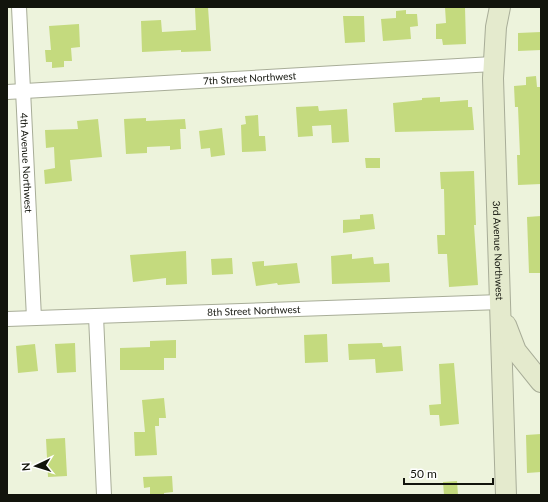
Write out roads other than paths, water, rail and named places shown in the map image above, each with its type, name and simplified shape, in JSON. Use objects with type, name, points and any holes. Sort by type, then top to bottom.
[{"type":"main road","name":"3rd Avenue Northwest","points":[[500,7],[493,64],[506,495]]},
{"type":"main road","points":[[501,302],[508,331],[516,351],[541,382]]},
{"type":"street","name":"4th Avenue Northwest","points":[[19,7],[34,318]]},
{"type":"street","name":"7th Street Northwest","points":[[7,92],[493,64]]},
{"type":"street","name":"8th Street Northwest","points":[[7,319],[501,302]]},
{"type":"street","points":[[96,316],[104,495]]}]
